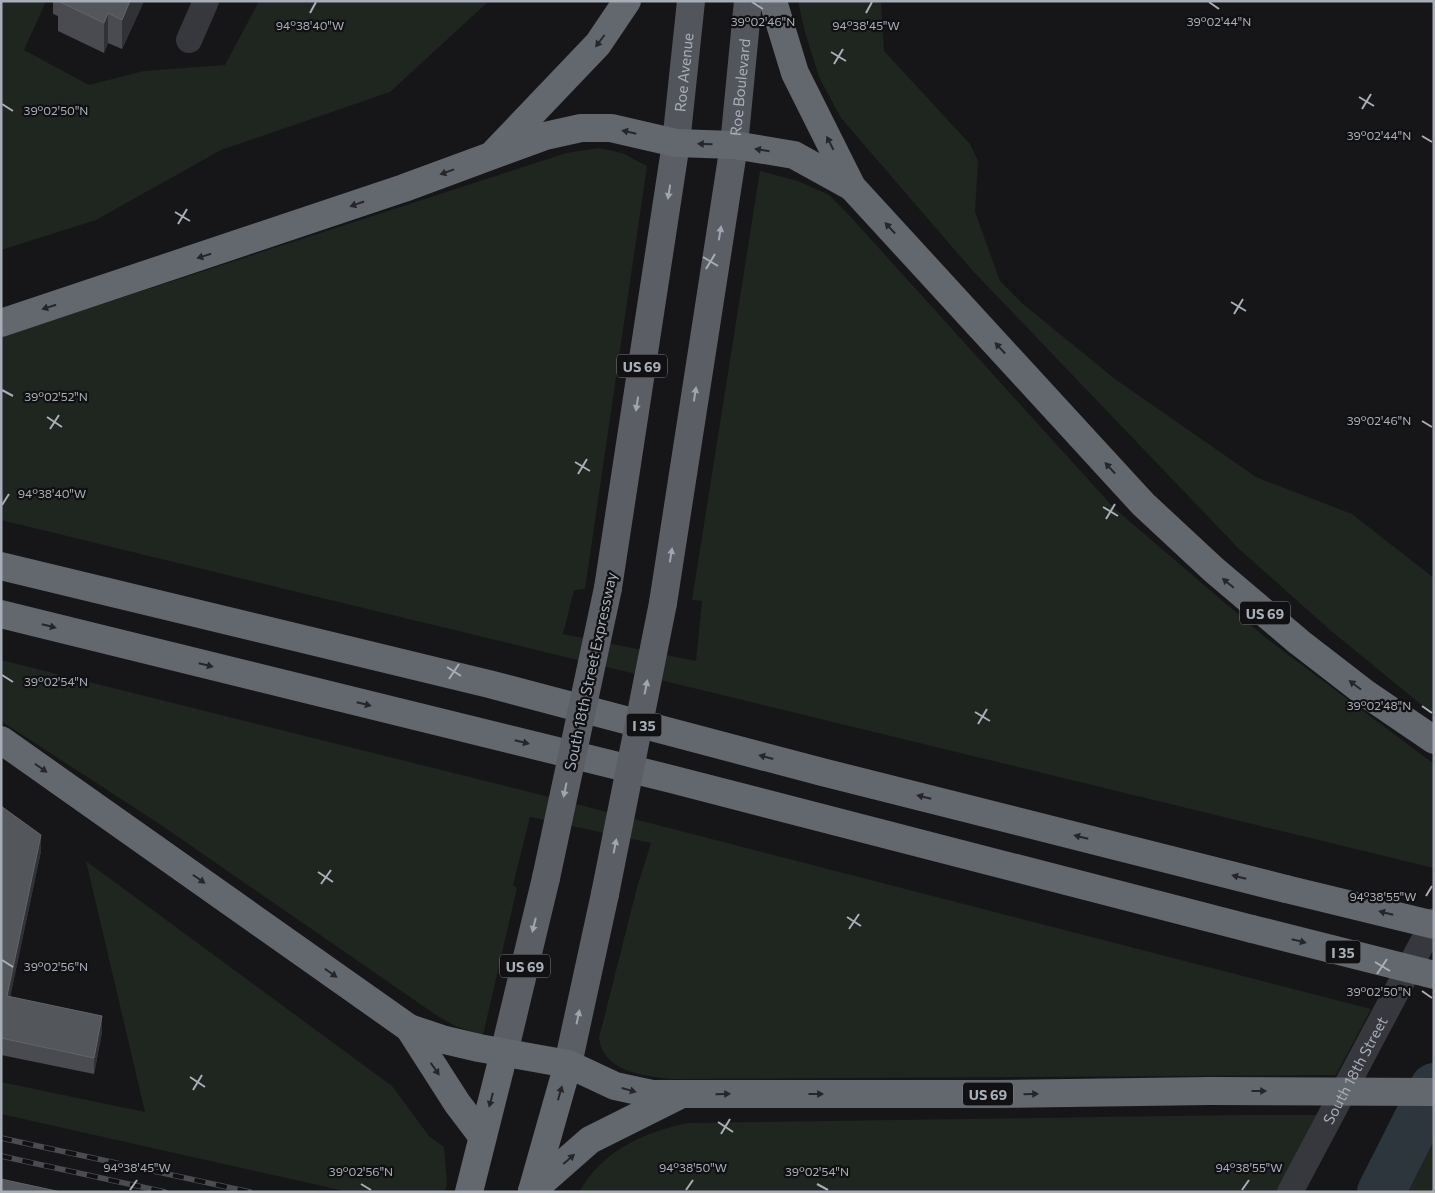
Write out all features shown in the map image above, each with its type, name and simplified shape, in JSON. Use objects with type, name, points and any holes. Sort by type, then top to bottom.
[{"type":"highway","points":[[490,156],[598,44],[628,1]]},
{"type":"highway","points":[[773,1],[795,73],[852,187]]},
{"type":"highway","points":[[1,323],[230,248],[545,136],[581,128],[611,128],[676,143]]},
{"type":"highway","name":"US 69","points":[[676,143],[734,145],[794,155],[852,187],[1143,504],[1214,570],[1299,642],[1394,713],[1434,740]]},
{"type":"highway","name":"South 18th Street Expressway","points":[[470,1188],[546,878],[608,588],[676,143]]},
{"type":"highway","points":[[532,1191],[568,1064],[605,894],[663,603],[734,145]]},
{"type":"highway","name":"I 35","points":[[1,566],[489,684],[822,772],[1434,925]]},
{"type":"highway","name":"I 35","points":[[1,614],[661,777],[1434,975]]},
{"type":"highway","points":[[1,740],[410,1028],[446,1040],[504,1053],[568,1064],[615,1086],[636,1092],[679,1095]]},
{"type":"highway","points":[[410,1028],[457,1103],[482,1136]]},
{"type":"highway","name":"US 69","points":[[532,1191],[590,1140],[679,1095],[1210,1091],[1434,1092]]},
{"type":"main road","name":"Roe Avenue","points":[[676,143],[691,1]]},
{"type":"main road","name":"Roe Boulevard","points":[[734,145],[748,1]]},
{"type":"street","points":[[189,40],[206,1]]},
{"type":"street","name":"South 18th Street","points":[[1290,1192],[1434,921]]},
{"type":"shaded area","points":[[1,1],[46,1],[24,50],[89,85],[144,71],[225,65],[259,1],[489,1],[390,92],[221,150],[96,220],[1,250]]},
{"type":"shaded area","points":[[798,1],[881,1],[884,51],[970,144],[978,161],[975,212],[1000,281],[1023,304],[1115,379],[1256,477],[1352,514],[1434,578],[1434,715],[1330,630],[1239,549],[972,270],[841,118],[819,77],[805,32]]},
{"type":"shaded area","points":[[599,148],[622,153],[647,166],[585,589],[574,590],[563,634],[696,661],[702,601],[692,600],[760,171],[798,181],[829,195],[848,214],[1114,508],[1266,638],[1434,764],[1434,868],[1,520],[1,337],[566,153]]},
{"type":"shaded area","points":[[1,660],[518,789],[1371,1009],[1336,1075],[671,1079],[637,1074],[616,1065],[608,1058],[602,1049],[599,1038],[636,891],[651,843],[530,817],[513,885],[517,888],[483,1035],[455,1026],[436,1015],[161,825],[1,721]]},
{"type":"shaded area","points":[[86,861],[392,1086],[429,1136],[444,1147],[447,1183],[445,1192],[349,1192],[1,1114],[1,1082],[145,1112]]},
{"type":"shaded area","points":[[1317,1115],[1276,1192],[579,1192],[600,1165],[626,1145],[656,1132],[689,1123]]},
{"type":"shaded area","points":[[1434,1129],[1434,1192],[1402,1192]]},
{"type":"building","points":[[58,1],[130,1],[122,20],[108,13],[104,23]]},
{"type":"building","points":[[1,806],[41,835],[7,996],[102,1016],[94,1058],[1,1038]]},
{"type":"building","points":[[1,1179],[61,1192],[1,1192]]},
{"type":"waterway","points":[[1381,1192],[1434,1087]]},
{"type":"railway","points":[[1,1138],[250,1192]]},
{"type":"railway","points":[[1,1156],[165,1192]]}]
